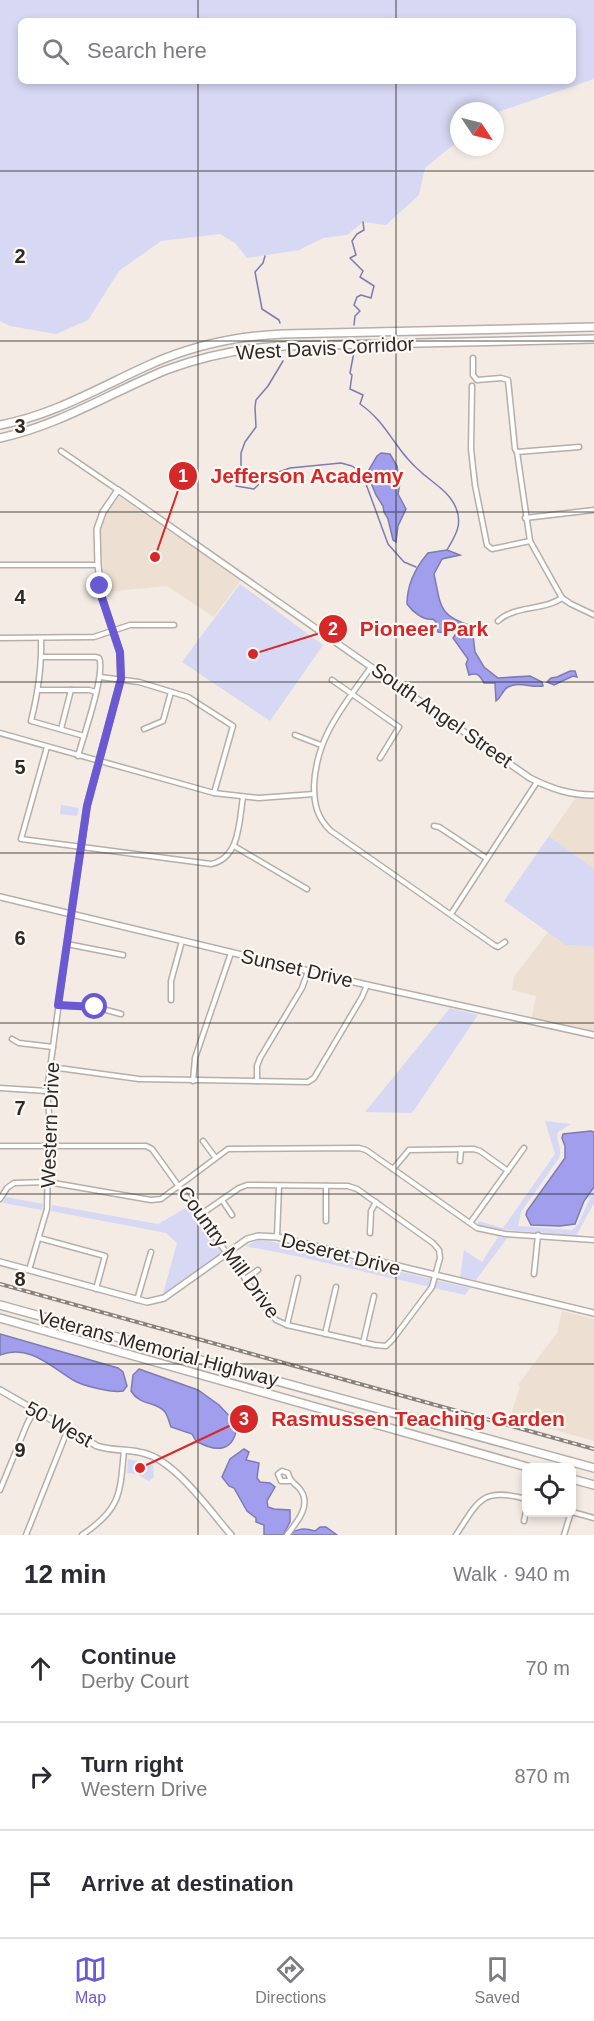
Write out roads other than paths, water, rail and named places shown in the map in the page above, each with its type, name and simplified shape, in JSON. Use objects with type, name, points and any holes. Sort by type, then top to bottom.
[{"type":"highway","name":"West Davis Corridor","points":[[0,425],[51,411],[171,356],[205,345],[240,338],[283,334],[594,327]]},
{"type":"highway","name":"West Davis Corridor","points":[[0,438],[56,421],[172,368],[236,351],[283,346],[594,339]]},
{"type":"highway","name":"Veterans Memorial Highway","points":[[0,1305],[594,1468]]},
{"type":"highway","name":"Veterans Memorial Highway","points":[[0,1318],[522,1464]]},
{"type":"highway","points":[[576,1480],[594,1485]]},
{"type":"street","points":[[473,358],[473,375],[477,380],[501,378],[508,380],[514,449],[517,452],[530,541],[562,597],[570,604],[594,615]]},
{"type":"street","points":[[472,386],[471,449],[486,542],[492,549],[530,541]]},
{"type":"street","points":[[517,452],[579,447]]},
{"type":"street","name":"South Angel Street","points":[[61,451],[537,782],[550,789],[568,794],[594,795]]},
{"type":"street","name":"Western Drive","points":[[29,1270],[47,1209],[47,1091],[80,846],[87,806],[121,679],[120,652],[102,598],[97,529],[103,512],[118,490]]},
{"type":"street","points":[[525,518],[594,510]]},
{"type":"street","points":[[0,565],[98,565]]},
{"type":"street","points":[[498,621],[505,614],[551,604],[562,597]]},
{"type":"street","points":[[0,638],[94,637],[129,625],[174,625]]},
{"type":"street","points":[[41,638],[39,690],[31,721],[84,736]]},
{"type":"street","points":[[42,657],[99,658],[101,662],[100,676],[78,756]]},
{"type":"street","points":[[372,667],[329,728],[321,745],[315,774],[314,794],[318,815],[323,823],[494,945],[498,947],[505,942]]},
{"type":"street","points":[[100,676],[121,679],[189,697],[233,726],[214,793]]},
{"type":"street","points":[[332,680],[399,727],[380,758]]},
{"type":"street","points":[[39,690],[96,692]]},
{"type":"street","points":[[61,729],[71,690]]},
{"type":"street","points":[[144,729],[163,721],[171,692]]},
{"type":"street","points":[[0,733],[214,793],[243,797],[314,794]]},
{"type":"street","points":[[295,735],[321,745]]},
{"type":"street","points":[[47,747],[21,839],[211,864],[228,856],[234,846],[243,797]]},
{"type":"street","points":[[450,914],[537,782]]},
{"type":"street","points":[[434,826],[486,858]]},
{"type":"street","points":[[234,846],[307,889]]},
{"type":"street","name":"Sunset Drive","points":[[0,897],[367,985],[594,1035]]},
{"type":"street","points":[[171,1000],[171,981],[182,941]]},
{"type":"street","points":[[67,944],[123,956]]},
{"type":"street","points":[[193,1081],[195,1058],[231,953]]},
{"type":"street","points":[[257,1081],[257,1066],[260,1058],[302,988],[308,971]]},
{"type":"street","points":[[51,1067],[106,1076],[193,1081],[308,1082],[314,1078],[367,985]]},
{"type":"street","points":[[58,1005],[95,1007],[121,1014]]},
{"type":"street","points":[[12,1039],[20,1043],[53,1047]]},
{"type":"street","points":[[0,1088],[47,1091]]},
{"type":"street","points":[[203,1141],[215,1158]]},
{"type":"street","name":"Country Mill Drive","points":[[0,1146],[146,1146],[156,1152],[276,1320],[287,1325],[363,1343],[386,1346],[432,1287],[435,1276]]},
{"type":"street","points":[[0,1199],[7,1188],[14,1183],[48,1182],[151,1200],[161,1199],[228,1149],[358,1148],[366,1150],[470,1223],[487,1232],[594,1240]]},
{"type":"street","points":[[470,1223],[524,1148]]},
{"type":"street","points":[[460,1149],[460,1161]]},
{"type":"street","points":[[393,1169],[408,1150],[474,1149],[508,1171]]},
{"type":"street","points":[[200,1215],[247,1185],[348,1186],[357,1189],[433,1242],[439,1250],[440,1258],[435,1276]]},
{"type":"street","points":[[277,1237],[279,1186]]},
{"type":"street","points":[[326,1186],[326,1221]]},
{"type":"street","points":[[222,1200],[232,1215]]},
{"type":"street","points":[[370,1233],[371,1211],[376,1202]]},
{"type":"street","points":[[534,1274],[538,1235]]},
{"type":"street","name":"Deseret Drive","points":[[0,1262],[147,1302],[164,1298],[247,1239],[258,1236],[277,1237],[594,1313]]},
{"type":"street","points":[[39,1238],[105,1256],[96,1289]]},
{"type":"street","points":[[137,1301],[151,1252]]},
{"type":"street","points":[[245,1279],[258,1270]]},
{"type":"street","points":[[287,1325],[298,1278]]},
{"type":"street","points":[[325,1334],[336,1287]]},
{"type":"street","points":[[363,1343],[374,1296]]},
{"type":"street","name":"50 West","points":[[0,1392],[97,1446],[144,1453],[167,1465],[228,1534]]},
{"type":"street","points":[[0,1490],[34,1411]]},
{"type":"street","points":[[26,1535],[68,1430]]},
{"type":"street","points":[[82,1535],[102,1521],[115,1504],[121,1485],[124,1450]]},
{"type":"street","points":[[289,1533],[303,1512],[304,1504],[301,1491],[290,1481]]},
{"type":"street","points":[[457,1535],[474,1508],[487,1497],[507,1494],[522,1498]]},
{"type":"street","points":[[576,1513],[594,1518]]},
{"type":"street","points":[[524,1521],[525,1517]]},
{"type":"street","points":[[564,1535],[569,1517]]},
{"type":"waterway","points":[[354,325],[355,316],[360,311],[354,305],[357,297],[361,295],[371,298],[374,286],[360,277],[363,271],[350,258],[356,255],[352,241],[364,230],[363,222]]},
{"type":"waterway","points":[[265,256],[263,263],[255,272],[262,309],[280,323]]},
{"type":"waterway","points":[[354,352],[350,389],[363,395],[360,404],[378,420],[412,464],[445,492],[456,508],[458,525],[447,550]]},
{"type":"waterway","points":[[283,361],[268,386],[256,400],[256,427],[245,442],[241,453],[241,470],[236,486],[254,489],[267,476],[290,468],[341,463],[352,466],[362,473],[388,544],[404,562],[416,567]]},
{"type":"railway","points":[[0,1284],[594,1449]]},
{"type":"place","name":"Jefferson Academy","points":[[155,557]]},
{"type":"place","name":"Pioneer Park","points":[[253,654]]},
{"type":"place","name":"Rasmussen Teaching Garden","points":[[140,1468]]}]
